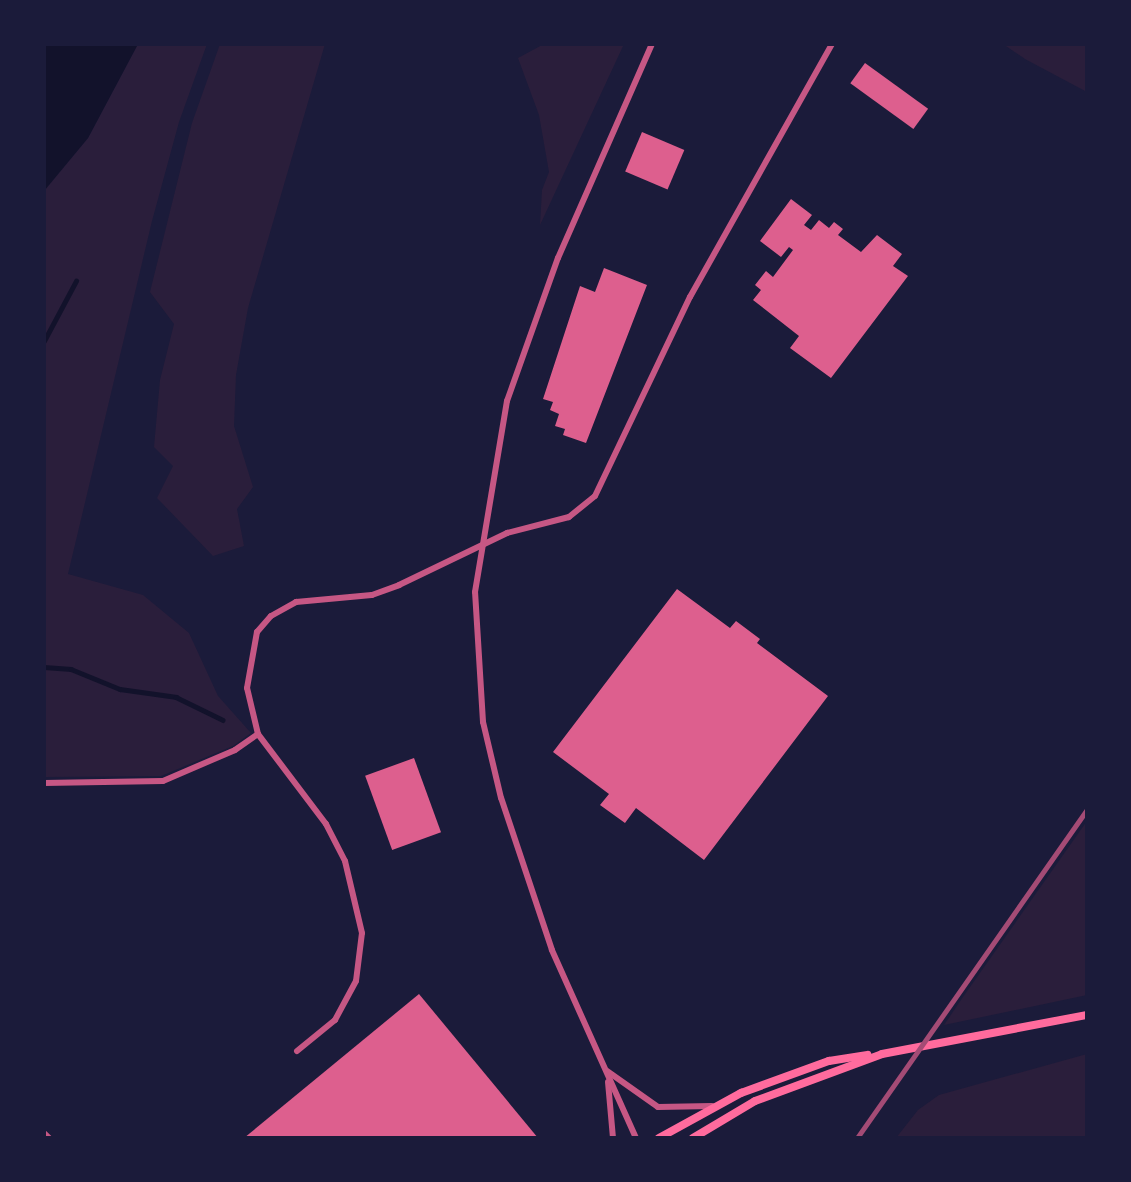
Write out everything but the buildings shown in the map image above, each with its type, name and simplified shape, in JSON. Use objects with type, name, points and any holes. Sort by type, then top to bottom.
[{"type":"main road","points":[[659,1138],[712,1106],[829,1061],[881,1054],[1087,1015]]},
{"type":"main road","points":[[693,1138],[755,1101],[881,1054]]},
{"type":"street","points":[[636,1138],[552,950],[491,761],[483,722],[475,592],[507,401],[558,258],[652,44]]},
{"type":"street","points":[[297,1051],[335,1020],[356,981],[362,933],[345,861],[326,824],[258,734],[247,688],[248,668],[257,632],[271,616],[315,597],[372,595],[507,533],[569,517],[595,496],[690,296],[832,44]]},
{"type":"street","points":[[44,783],[163,781],[212,761],[258,734]]},
{"type":"street","points":[[606,1069],[639,1098],[658,1107],[712,1106]]},
{"type":"street","points":[[606,1069],[613,1138]]},
{"type":"street","points":[[44,1133],[49,1138]]},
{"type":"shaded area","points":[[44,44],[138,44],[88,138],[44,191]]},
{"type":"shaded area","points":[[138,44],[207,44],[179,122],[152,221],[68,574],[143,595],[189,633],[218,696],[251,733],[233,746],[161,776],[44,777],[44,191],[88,138]]},
{"type":"shaded area","points":[[220,44],[325,44],[248,308],[236,375],[234,426],[253,487],[237,509],[244,546],[213,556],[157,498],[173,466],[154,447],[160,380],[174,324],[150,292],[192,123]]},
{"type":"shaded area","points":[[544,44],[624,44],[540,225],[542,190],[549,172],[539,115],[518,58]]},
{"type":"shaded area","points":[[1003,44],[1087,44],[1087,92],[1025,59]]},
{"type":"shaded area","points":[[1087,821],[1087,995],[944,1025],[963,997]]},
{"type":"shaded area","points":[[1087,1054],[1087,1138],[896,1138],[918,1110],[939,1095]]},
{"type":"waterway","points":[[44,341],[76,281]]},
{"type":"waterway","points":[[44,667],[71,669],[120,689],[176,697],[223,720]]},
{"type":"railway","points":[[857,1138],[1087,809]]}]
